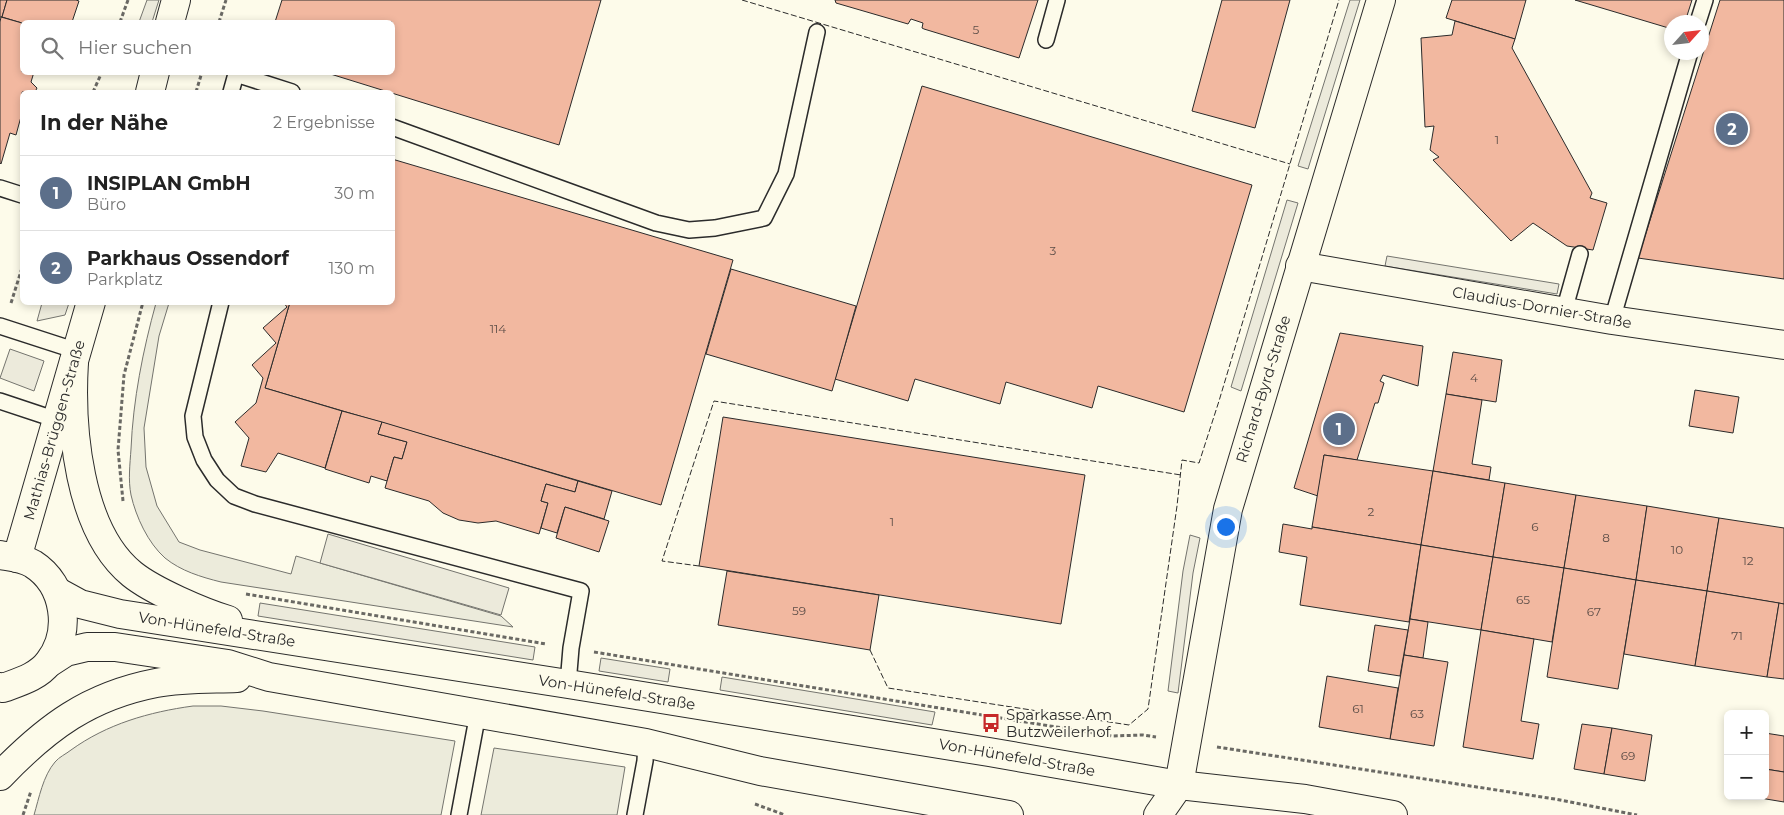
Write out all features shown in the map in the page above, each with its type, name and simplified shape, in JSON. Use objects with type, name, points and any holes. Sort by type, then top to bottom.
[{"type":"street","points":[[171,20],[176,0]]},
{"type":"street","name":"Richard-Byrd-Straße","points":[[1179,785],[1228,509],[1381,0]]},
{"type":"street","points":[[150,90],[154,75]]},
{"type":"street","name":"Claudius-Dornier-Straße","points":[[1300,266],[1612,320],[1784,345]]},
{"type":"street","name":"Mathias-Brüggen-Straße","points":[[9,556],[57,420],[90,305]]},
{"type":"street","points":[[76,357],[72,395],[78,455],[95,522],[106,544],[120,562],[132,574],[169,596],[226,619],[318,645]]},
{"type":"street","points":[[9,556],[33,564],[48,577],[58,592],[63,614],[62,639],[49,663]]},
{"type":"street","name":"Von-Hünefeld-Straße","points":[[58,592],[80,604],[101,610],[989,752],[1179,785],[1305,799],[1393,815]]},
{"type":"street","points":[[0,687],[3,688],[28,679],[66,652],[87,648],[115,647],[228,664],[268,677],[478,712],[646,743],[760,771],[994,814]]},
{"type":"street","points":[[0,776],[18,757],[53,727],[92,703],[118,692],[157,683],[181,680],[268,677]]},
{"type":"street","points":[[1158,815],[1179,785]]},
{"type":"lane","points":[[1046,40],[1057,0]]},
{"type":"lane","points":[[1700,15],[1705,0]]},
{"type":"lane","points":[[395,128],[656,223],[689,230],[715,228],[764,218],[786,174],[817,32]]},
{"type":"lane","points":[[1612,320],[1688,60]]},
{"type":"lane","points":[[232,90],[236,75]]},
{"type":"lane","points":[[239,75],[286,90]]},
{"type":"lane","points":[[0,188],[20,195]]},
{"type":"lane","points":[[1564,311],[1580,254]]},
{"type":"lane","points":[[220,305],[193,416],[195,437],[204,460],[217,480],[234,496],[255,504],[581,591],[571,648],[568,684]]},
{"type":"lane","points":[[0,326],[76,357]]},
{"type":"lane","points":[[0,401],[57,420]]},
{"type":"lane","points":[[458,815],[478,712]]},
{"type":"lane","points":[[635,815],[645,761],[646,743]]},
{"type":"path","points":[[121,20],[128,0]]},
{"type":"path","points":[[220,20],[226,0]]},
{"type":"path","points":[[94,90],[101,75]]},
{"type":"path","points":[[197,90],[201,75]]},
{"type":"path","points":[[123,503],[118,450],[124,374],[143,305]]},
{"type":"path","points":[[238,592],[1081,732],[1112,736],[1143,735],[1554,799],[1637,815]]},
{"type":"path","points":[[23,815],[32,788]]},
{"type":"shaded area","points":[[147,0],[159,0],[153,20],[140,20]]},
{"type":"shaded area","points":[[1350,0],[1360,0],[1308,169],[1298,166]]},
{"type":"shaded area","points":[[1287,200],[1298,203],[1241,391],[1231,387]]},
{"type":"shaded area","points":[[1387,256],[1559,284],[1557,294],[1385,266]]},
{"type":"shaded area","points":[[41,305],[68,305],[65,315],[37,321]]},
{"type":"shaded area","points":[[156,305],[168,305],[159,336],[144,428],[146,467],[157,506],[179,542],[200,550],[291,574],[296,556],[501,616],[513,627],[221,582],[178,567],[165,558],[153,545],[139,521],[131,495],[130,484],[132,431],[136,394]]},
{"type":"shaded area","points":[[10,349],[44,361],[34,391],[0,378]]},
{"type":"shaded area","points":[[328,534],[509,588],[501,615],[320,563]]},
{"type":"shaded area","points":[[1190,535],[1200,538],[1193,573],[1178,693],[1168,691],[1183,571]]},
{"type":"shaded area","points":[[260,603],[535,647],[533,660],[258,616]]},
{"type":"shaded area","points":[[601,658],[670,669],[668,682],[599,671]]},
{"type":"shaded area","points":[[722,677],[935,712],[932,725],[720,690]]},
{"type":"shaded area","points":[[193,706],[221,706],[263,711],[455,741],[441,815],[34,815],[47,774],[61,757],[85,741],[114,726],[160,712]]},
{"type":"shaded area","points":[[494,748],[625,767],[617,815],[481,815]]},
{"type":"building","points":[[0,0],[7,0],[2,17],[0,17]]},
{"type":"building","points":[[7,0],[79,1],[73,20],[20,20],[20,22],[2,17]]},
{"type":"building","points":[[282,0],[601,0],[559,145],[395,94],[395,90],[382,90],[334,75],[395,75],[395,20],[276,20]]},
{"type":"building","points":[[835,0],[1038,0],[1019,58],[924,29],[922,28],[923,23],[911,19],[908,24],[836,3]]},
{"type":"building","points":[[1222,0],[1290,0],[1255,128],[1192,111]]},
{"type":"building","points":[[1452,0],[1526,0],[1515,39],[1446,18]]},
{"type":"building","points":[[1575,0],[1692,0],[1687,15],[1664,15],[1664,27]]},
{"type":"building","points":[[1720,0],[1784,0],[1784,279],[1638,258],[1701,60],[1709,60],[1709,35]]},
{"type":"building","points":[[1,17],[20,22],[20,75],[33,75],[31,82],[37,88],[36,90],[20,90],[20,120],[16,135],[10,133],[1,164],[0,163]]},
{"type":"building","points":[[1455,21],[1515,39],[1512,48],[1592,193],[1590,198],[1607,203],[1593,250],[1567,246],[1533,223],[1511,241],[1433,160],[1439,157],[1430,150],[1434,126],[1425,127],[1421,38],[1452,35]]},
{"type":"building","points":[[922,86],[1252,185],[1184,412],[1098,386],[1092,408],[1006,382],[1000,404],[915,379],[908,401],[835,379]]},
{"type":"building","points":[[395,160],[733,260],[661,505],[265,388],[289,305],[395,305]]},
{"type":"building","points":[[731,269],[856,306],[832,391],[706,354]]},
{"type":"building","points":[[285,305],[289,305],[265,388],[342,411],[325,468],[278,453],[266,472],[241,466],[249,438],[235,422],[256,403],[263,378],[252,365],[276,343],[263,328],[287,307]]},
{"type":"building","points":[[1340,333],[1423,346],[1418,386],[1383,375],[1380,381],[1384,383],[1378,403],[1375,403],[1357,460],[1324,455],[1318,496],[1294,488]]},
{"type":"building","points":[[1453,352],[1502,360],[1496,402],[1446,394]]},
{"type":"building","points":[[1695,390],[1739,397],[1733,433],[1689,426]]},
{"type":"building","points":[[1446,394],[1482,400],[1472,464],[1491,467],[1489,480],[1433,471]]},
{"type":"building","points":[[342,411],[382,422],[378,434],[407,442],[402,459],[394,457],[387,481],[371,476],[369,483],[325,469]]},
{"type":"building","points":[[723,417],[1085,475],[1061,624],[699,566]]},
{"type":"building","points":[[382,422],[578,481],[575,492],[546,484],[541,501],[548,503],[539,534],[496,521],[478,523],[459,520],[443,513],[429,501],[385,488],[394,457],[402,459],[407,442],[378,434]]},
{"type":"building","points":[[1324,455],[1433,471],[1421,545],[1312,527]]},
{"type":"building","points":[[1433,471],[1505,483],[1493,557],[1421,545]]},
{"type":"building","points":[[578,481],[612,491],[604,519],[565,507],[557,533],[541,528],[548,503],[541,501],[546,484],[575,492]]},
{"type":"building","points":[[1505,483],[1576,495],[1564,568],[1493,557]]},
{"type":"building","points":[[1576,495],[1647,506],[1636,580],[1564,568]]},
{"type":"building","points":[[1647,506],[1719,518],[1707,591],[1636,580]]},
{"type":"building","points":[[565,507],[609,521],[599,552],[556,538]]},
{"type":"building","points":[[1719,518],[1784,528],[1784,604],[1707,591]]},
{"type":"building","points":[[1283,524],[1421,545],[1409,622],[1300,605],[1307,557],[1279,552]]},
{"type":"building","points":[[1421,545],[1493,557],[1481,630],[1410,619]]},
{"type":"building","points":[[1493,557],[1564,568],[1552,642],[1481,630]]},
{"type":"building","points":[[1564,568],[1636,580],[1618,689],[1547,677]]},
{"type":"building","points":[[727,571],[879,595],[870,650],[718,625]]},
{"type":"building","points":[[1636,580],[1707,591],[1695,666],[1624,654]]},
{"type":"building","points":[[1707,591],[1779,603],[1767,677],[1695,666]]},
{"type":"building","points":[[1779,603],[1784,604],[1784,679],[1767,677]]},
{"type":"building","points":[[1410,619],[1428,622],[1423,658],[1404,655]]},
{"type":"building","points":[[1375,625],[1408,630],[1400,676],[1368,671]]},
{"type":"building","points":[[1481,630],[1534,639],[1521,721],[1539,724],[1533,759],[1463,747]]},
{"type":"building","points":[[1404,655],[1448,662],[1434,746],[1390,739]]},
{"type":"building","points":[[1327,676],[1398,688],[1390,739],[1319,727]]},
{"type":"building","points":[[1582,724],[1612,728],[1604,774],[1574,769]]},
{"type":"building","points":[[1612,728],[1652,735],[1645,781],[1604,774]]},
{"type":"building","points":[[1769,734],[1784,736],[1784,772],[1769,770]]},
{"type":"building","points":[[1769,770],[1784,772],[1784,802],[1769,800]]},
{"type":"fence","points":[[742,0],[1290,164]]},
{"type":"fence","points":[[870,650],[888,688],[1129,725],[1148,709],[1182,460],[1199,463],[1339,0]]},
{"type":"fence","points":[[699,566],[662,561],[714,401],[1181,475]]},
{"type":"place","name":"Parkhaus Ossendorf","points":[[1732,129]]},
{"type":"place","name":"INSIPLAN GmbH","points":[[1339,429]]},
{"type":"place","name":"Sparkasse Am Butzweilerhof","points":[[991,723]]}]
